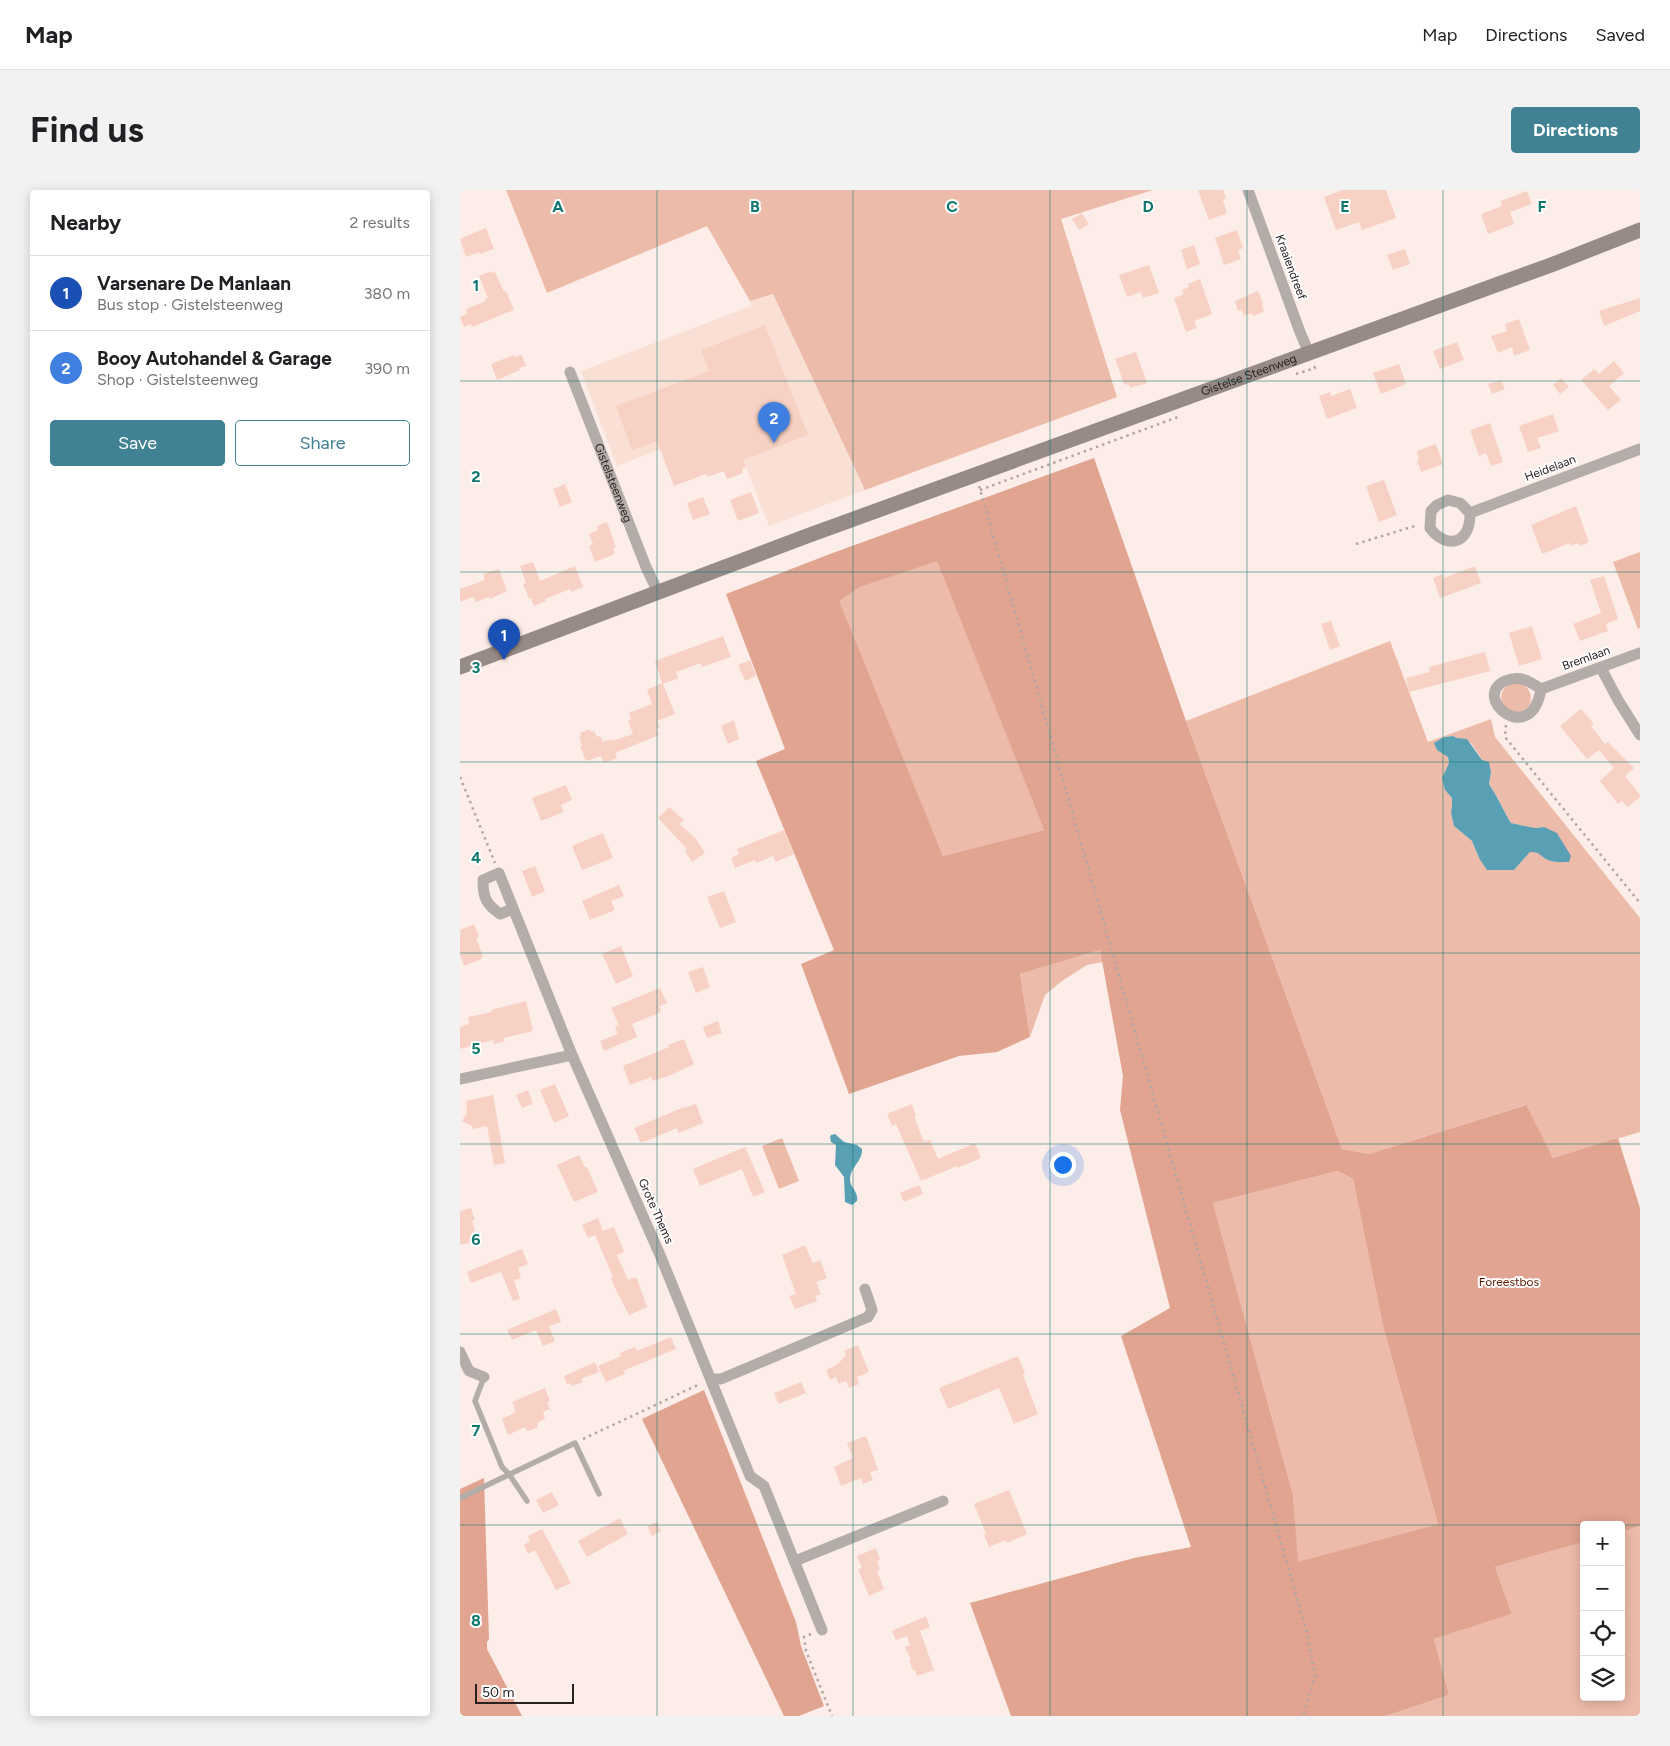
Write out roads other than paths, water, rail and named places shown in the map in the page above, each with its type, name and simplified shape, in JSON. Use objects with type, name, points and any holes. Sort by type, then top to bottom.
[{"type":"main road","name":"Gistelse Steenweg","points":[[658,592],[1551,265],[1640,230]]},
{"type":"main road","points":[[460,667],[658,592]]},
{"type":"street","name":"Kraaiendreef","points":[[1248,190],[1309,353]]},
{"type":"street","name":"Gistelsteenweg","points":[[570,372],[658,592]]},
{"type":"street","name":"Heidelaan","points":[[1470,513],[1640,449]]},
{"type":"street","points":[[1448,500],[1460,503],[1470,513],[1471,524],[1462,538],[1453,541],[1444,539],[1435,535],[1430,528],[1431,511],[1437,505],[1448,500]]},
{"type":"street","name":"Bremlaan","points":[[1541,689],[1640,654]]},
{"type":"street","points":[[1601,668],[1640,735]]},
{"type":"street","points":[[1511,678],[1521,678],[1541,689],[1539,702],[1531,713],[1520,718],[1507,715],[1498,710],[1495,700],[1496,690],[1502,683],[1511,678]]},
{"type":"street","name":"Grote Thems","points":[[513,909],[500,914],[489,906],[483,891],[483,880],[499,873],[572,1055],[660,1255],[750,1476],[764,1486],[822,1630]]},
{"type":"street","points":[[460,1079],[572,1055]]},
{"type":"street","points":[[711,1379],[721,1379],[868,1318],[872,1310],[865,1289]]},
{"type":"street","points":[[460,1352],[468,1371],[484,1377]]},
{"type":"street","points":[[795,1561],[943,1500]]},
{"type":"lane","points":[[484,1377],[475,1401],[502,1468],[509,1474],[527,1501]]},
{"type":"lane","points":[[460,1498],[575,1442],[599,1494]]},
{"type":"water","points":[[1453,736],[1467,739],[1482,760],[1489,762],[1491,773],[1489,784],[1511,823],[1535,828],[1544,827],[1557,833],[1571,856],[1569,862],[1551,861],[1538,853],[1530,852],[1514,870],[1487,870],[1479,858],[1472,841],[1454,826],[1451,813],[1452,798],[1445,790],[1442,778],[1449,763],[1448,757],[1437,750],[1434,743],[1444,737]]},
{"type":"water","points":[[835,1134],[844,1142],[857,1145],[862,1149],[861,1157],[852,1170],[850,1178],[857,1198],[857,1201],[852,1205],[845,1202],[844,1177],[835,1165],[836,1145],[831,1142],[830,1137]]},
{"type":"place","name":"Booy Autohandel & Garage","points":[[774,443]]},
{"type":"place","name":"Varsenare De Manlaan","points":[[504,660]]},
{"type":"park label","name":"Foreestbos","points":[[1509,1282]]}]
